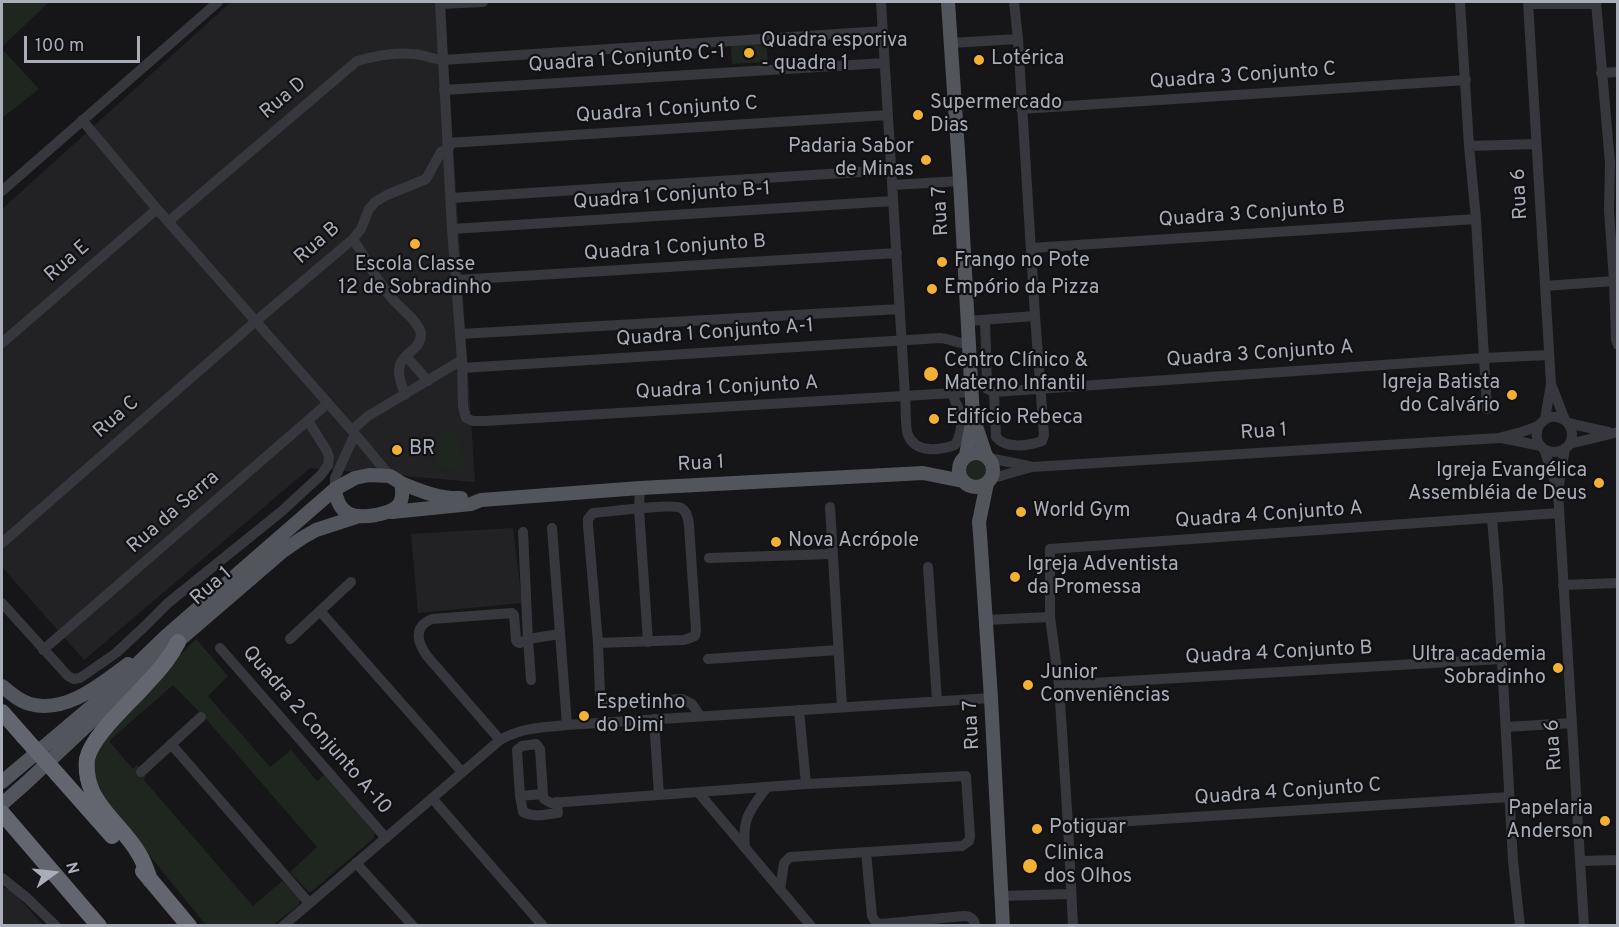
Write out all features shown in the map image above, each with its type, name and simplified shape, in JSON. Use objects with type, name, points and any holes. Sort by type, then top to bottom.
[{"type":"highway","points":[[150,880],[139,854],[99,804],[92,791],[88,779],[87,759],[98,736],[170,656],[172,639]]},
{"type":"highway","points":[[2,712],[189,926]]},
{"type":"highway","points":[[4,817],[99,926]]},
{"type":"main road","name":"Rua 7","points":[[948,2],[973,418],[987,457]]},
{"type":"main road","name":"Rua 7","points":[[964,458],[973,418]]},
{"type":"main road","points":[[976,452],[987,457],[993,468],[988,481],[977,487],[965,483],[958,471],[964,458],[976,452]]},
{"type":"main road","name":"Rua 1","points":[[923,473],[964,458]]},
{"type":"main road","name":"Rua 1","points":[[481,500],[640,488],[923,473],[965,483]]},
{"type":"main road","points":[[369,475],[395,479],[441,497],[481,500],[471,504],[356,517],[341,508],[336,501],[335,489],[355,478],[369,475]]},
{"type":"main road","points":[[392,512],[402,498],[395,479]]},
{"type":"main road","name":"Rua 7","points":[[988,481],[979,522],[1003,926]]},
{"type":"main road","name":"Rua 7","points":[[965,483],[979,522]]},
{"type":"main road","name":"Rua 1","points":[[2,804],[106,708],[172,639],[335,489]]},
{"type":"main road","name":"Rua 1","points":[[172,639],[302,538],[316,530],[356,517]]},
{"type":"main road","points":[[2,686],[13,696],[28,704],[43,706],[64,703],[97,686],[172,639]]},
{"type":"main road","points":[[2,782],[172,639]]},
{"type":"street","points":[[2,191],[218,2]]},
{"type":"street","points":[[335,489],[335,477],[353,432],[368,416],[462,364],[440,3],[483,2]]},
{"type":"street","points":[[881,2],[905,396],[908,435],[914,443],[924,449],[941,450],[955,446],[961,435],[961,416],[953,398],[954,393]]},
{"type":"street","points":[[985,320],[987,389],[994,392],[996,437],[1003,443],[1015,445],[1037,443],[1044,439],[1014,2]]},
{"type":"street","points":[[1460,2],[1487,409]]},
{"type":"street","points":[[1528,3],[1596,3],[1613,211],[1617,345]]},
{"type":"street","name":"Rua 6","points":[[1528,3],[1551,384],[1542,422]]},
{"type":"street","name":"Quadra 1 Conjunto C-1","points":[[443,60],[883,31]]},
{"type":"street","points":[[951,43],[1018,39]]},
{"type":"street","name":"Rua D","points":[[169,220],[357,61],[399,54],[414,54],[443,60]]},
{"type":"street","name":"Quadra 1 Conjunto C-1","points":[[444,90],[884,63]]},
{"type":"street","points":[[1601,73],[1617,72]]},
{"type":"street","name":"Quadra 3 Conjunto C","points":[[1022,110],[1466,81]]},
{"type":"street","name":"Quadra 1 Conjunto C","points":[[448,145],[888,115]]},
{"type":"street","points":[[82,120],[157,209],[395,479]]},
{"type":"street","points":[[1469,146],[1536,144]]},
{"type":"street","name":"Rua B","points":[[256,321],[353,239],[375,202],[426,179],[441,152],[448,145]]},
{"type":"street","name":"Quadra 1 Conjunto B-1","points":[[451,198],[891,170]]},
{"type":"street","points":[[893,185],[960,181]]},
{"type":"street","name":"Quadra 1 Conjunto B-1","points":[[452,229],[893,201]]},
{"type":"street","name":"Rua E","points":[[2,343],[157,209]]},
{"type":"street","name":"Quadra 3 Conjunto B","points":[[1031,248],[1476,219]]},
{"type":"street","points":[[353,239],[380,283],[420,329],[419,345],[406,356],[400,365],[399,375],[405,395]]},
{"type":"street","name":"Quadra 1 Conjunto B","points":[[456,280],[897,253]]},
{"type":"street","points":[[1545,286],[1614,281]]},
{"type":"street","name":"Quadra 1 Conjunto A-1","points":[[460,334],[900,309]]},
{"type":"street","points":[[968,321],[1035,316]]},
{"type":"street","name":"Rua C","points":[[2,543],[256,321]]},
{"type":"street","name":"Quadra 1 Conjunto A-1","points":[[462,364],[940,338],[969,344]]},
{"type":"street","name":"Quadra 3 Conjunto A","points":[[994,392],[1549,355]]},
{"type":"street","points":[[406,356],[428,381]]},
{"type":"street","name":"Quadra 1 Conjunto A","points":[[462,364],[462,406],[466,418],[473,421],[971,392]]},
{"type":"street","name":"Rua 6","points":[[1551,384],[1566,421]]},
{"type":"street","name":"Rua da Serra","points":[[43,650],[328,403]]},
{"type":"street","points":[[1499,438],[1555,416],[1589,428],[1614,432]]},
{"type":"street","points":[[2,603],[68,676],[74,679],[80,678],[129,641],[168,603],[282,511],[321,476],[330,458],[308,421]]},
{"type":"street","points":[[1566,421],[1572,433],[1567,446]]},
{"type":"street","points":[[1542,422],[1537,435],[1542,447]]},
{"type":"street","points":[[1499,438],[1555,452],[1567,446],[1614,432]]},
{"type":"street","name":"Rua 1","points":[[1032,467],[1499,438]]},
{"type":"street","points":[[348,449],[365,446]]},
{"type":"street","name":"Rua 6","points":[[1567,446],[1558,491],[1584,926]]},
{"type":"street","name":"Rua 6","points":[[1542,447],[1558,491]]},
{"type":"street","points":[[987,457],[1032,467]]},
{"type":"street","points":[[988,481],[1032,467]]},
{"type":"street","points":[[640,488],[639,509],[648,642]]},
{"type":"street","points":[[598,643],[684,640],[696,633],[687,515],[684,509],[680,507],[593,513],[588,519],[600,693],[602,700],[610,704],[682,699],[692,704],[700,716]]},
{"type":"street","points":[[830,507],[842,707]]},
{"type":"street","name":"Quadra 4 Conjunto A","points":[[1050,617],[1050,549],[1559,513]]},
{"type":"street","points":[[1492,519],[1513,861],[1520,926]]},
{"type":"street","points":[[552,528],[567,725]]},
{"type":"street","points":[[523,532],[531,680]]},
{"type":"street","points":[[709,558],[832,554]]},
{"type":"street","points":[[928,567],[937,701]]},
{"type":"street","points":[[290,639],[351,582]]},
{"type":"street","points":[[1563,585],[1617,583]]},
{"type":"street","points":[[320,611],[462,772]]},
{"type":"street","points":[[500,740],[427,656],[419,639],[421,625],[432,619],[510,613],[514,615],[516,640],[519,643],[528,639],[560,634]]},
{"type":"street","points":[[985,620],[1050,617],[1059,685],[1072,926]]},
{"type":"street","name":"Quadra 2 Conjunto A-10","points":[[220,648],[386,837]]},
{"type":"street","points":[[708,660],[838,650]]},
{"type":"street","name":"Quadra 4 Conjunto B","points":[[1059,685],[1501,659]]},
{"type":"street","points":[[285,925],[356,862],[511,733],[526,729],[567,725],[991,698]]},
{"type":"street","points":[[799,710],[806,784]]},
{"type":"street","points":[[141,772],[201,717]]},
{"type":"street","points":[[654,719],[659,795]]},
{"type":"street","points":[[1506,727],[1572,723]]},
{"type":"street","points":[[171,744],[309,903]]},
{"type":"street","points":[[557,802],[558,813],[528,815],[523,812],[517,750],[522,746],[536,744],[540,749],[543,794],[547,802],[806,784],[966,776],[970,836],[969,841],[962,846],[790,857],[784,862],[780,890]]},
{"type":"street","points":[[745,848],[745,822],[748,813],[767,787]]},
{"type":"street","points":[[698,792],[811,926]]},
{"type":"street","points":[[520,796],[543,794]]},
{"type":"street","name":"Quadra 4 Conjunto C","points":[[1068,825],[1509,797]]},
{"type":"street","points":[[432,798],[543,926]]},
{"type":"street","points":[[866,852],[872,916],[876,923],[964,916],[971,917],[975,926]]},
{"type":"street","points":[[1581,861],[1617,860]]},
{"type":"street","points":[[356,862],[412,926]]},
{"type":"street","points":[[2,878],[56,926]]},
{"type":"street","points":[[1001,896],[1070,894]]},
{"type":"shaded area","points":[[2,2],[49,2],[2,47]]},
{"type":"shaded area","points":[[231,2],[444,2],[475,482],[310,468],[84,660],[2,567],[2,209]]},
{"type":"shaded area","name":"Quadra esporiva - quadra 1","points":[[766,41],[768,62],[732,64],[731,44]]},
{"type":"shaded area","points":[[2,49],[39,89],[2,118]]},
{"type":"shaded area","points":[[441,432],[458,433],[465,471],[435,467]]},
{"type":"shaded area","points":[[976,455],[986,459],[990,469],[986,479],[976,483],[966,479],[962,469],[966,459]]},
{"type":"shaded area","points":[[513,528],[522,603],[418,613],[411,534]]},
{"type":"shaded area","points":[[196,639],[228,676],[208,696],[270,767],[291,750],[317,781],[325,774],[374,832],[374,838],[309,892],[290,872],[317,847],[207,720],[173,685],[109,741],[133,769],[137,765],[146,777],[144,780],[253,906],[282,881],[299,897],[298,906],[273,925],[206,925],[100,795],[91,771],[104,734]]},
{"type":"shaded area","points":[[2,887],[12,890],[43,925],[2,925]]},
{"type":"place","name":"Quadra esporiva - quadra 1","points":[[749,53]]},
{"type":"place","name":"Lotérica","points":[[979,60]]},
{"type":"place","name":"Supermercado Dias","points":[[918,115]]},
{"type":"place","name":"Padaria Sabor de Minas","points":[[926,160]]},
{"type":"place","name":"Escola Classe 12 de Sobradinho","points":[[415,244]]},
{"type":"place","name":"Frango no Pote","points":[[942,262]]},
{"type":"place","name":"Empório da Pizza","points":[[932,289]]},
{"type":"place","name":"Centro Clínico & Materno Infantil","points":[[931,374]]},
{"type":"place","name":"Igreja Batista do Calvário","points":[[1512,395]]},
{"type":"place","name":"Edifício Rebeca","points":[[934,419]]},
{"type":"place","name":"BR","points":[[397,450]]},
{"type":"place","name":"Igreja Evangélica Assembléia de Deus","points":[[1599,483]]},
{"type":"place","name":"World Gym","points":[[1021,512]]},
{"type":"place","name":"Nova Acrópole","points":[[776,542]]},
{"type":"place","name":"Igreja Adventista da Promessa","points":[[1015,577]]},
{"type":"place","name":"Ultra academia Sobradinho","points":[[1558,668]]},
{"type":"place","name":"Junior Conveniências","points":[[1028,685]]},
{"type":"place","name":"Espetinho do Dimi","points":[[584,716]]},
{"type":"place","name":"Papelaria Anderson","points":[[1605,821]]},
{"type":"place","name":"Potiguar","points":[[1037,829]]},
{"type":"place","name":"Clinica dos Olhos","points":[[1030,866]]}]
